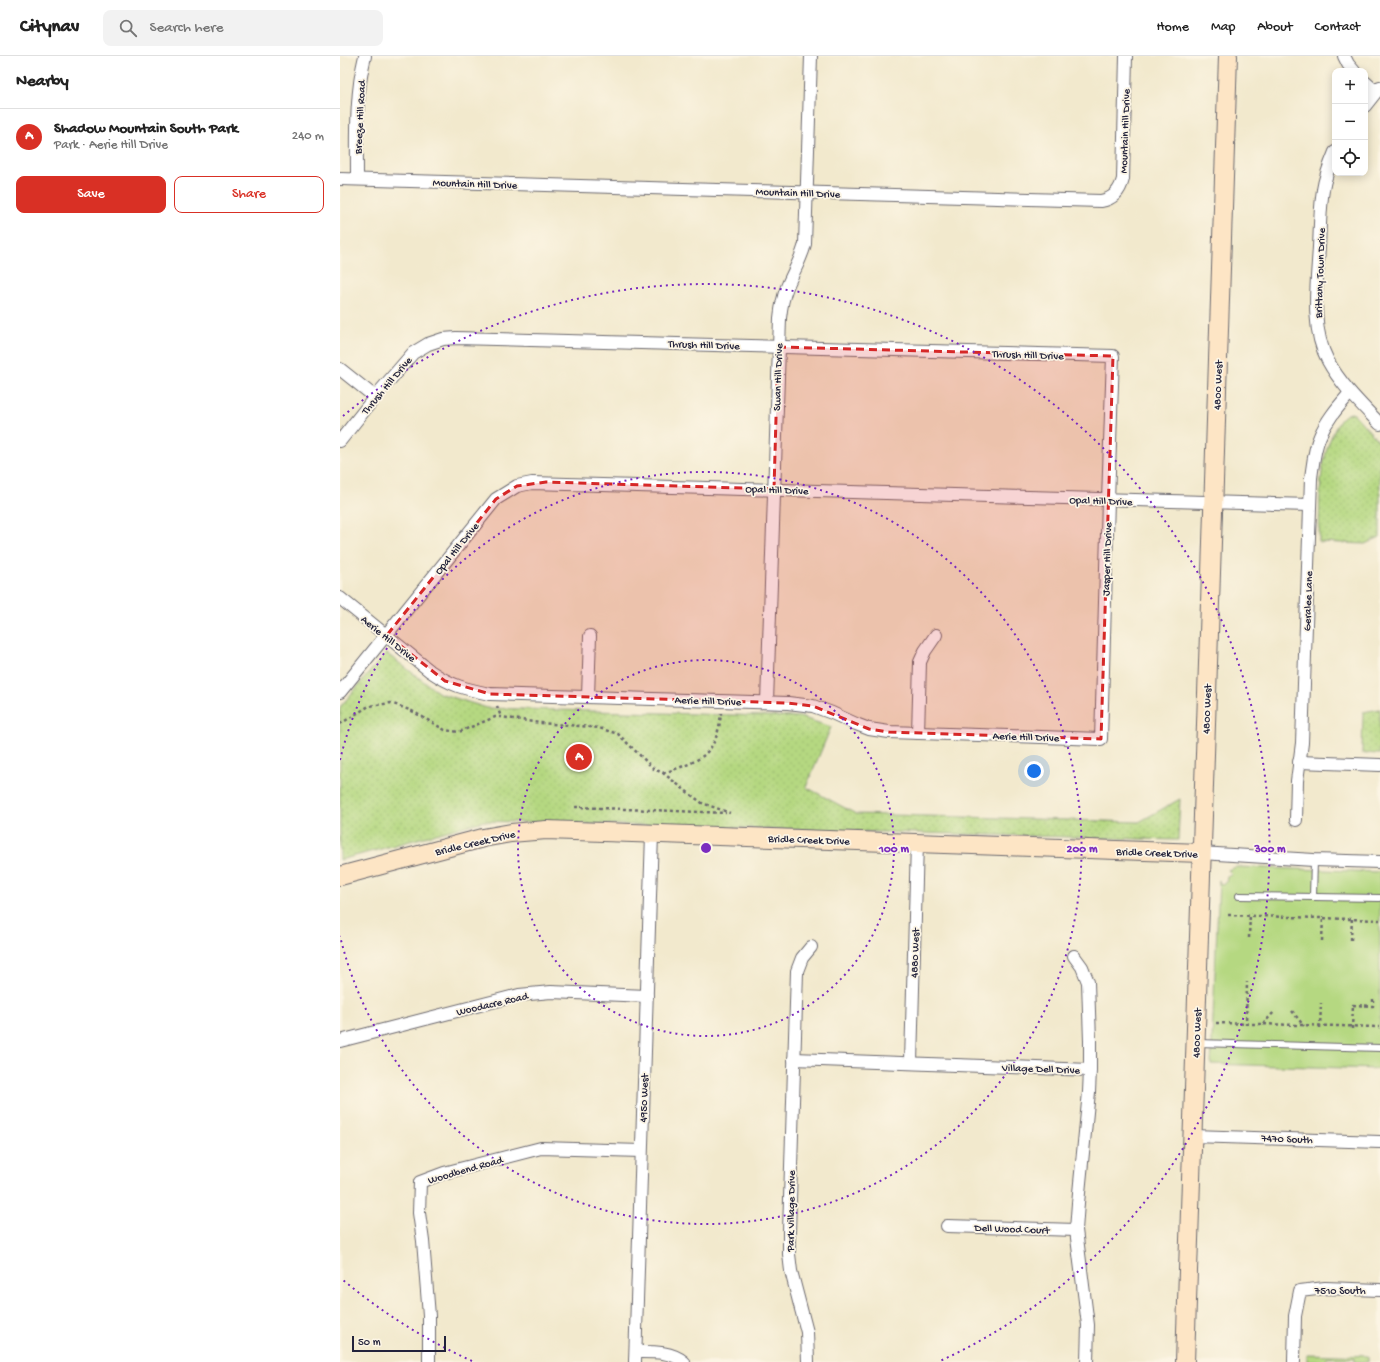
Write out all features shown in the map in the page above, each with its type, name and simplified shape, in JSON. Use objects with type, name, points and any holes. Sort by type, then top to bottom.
[{"type":"main road","name":"4800 West","points":[[1185,1362],[1228,56]]},
{"type":"main road","name":"Bridle Creek Drive","points":[[340,876],[483,838],[511,833],[546,830],[1201,853]]},
{"type":"street","name":"Breeze Hill Road","points":[[357,179],[359,95],[364,56]]},
{"type":"street","name":"Swan Hill Drive","points":[[767,702],[778,346],[783,298],[801,259],[805,244],[811,56]]},
{"type":"street","name":"Mountain Hill Drive","points":[[340,178],[1096,201],[1106,200],[1114,195],[1123,179],[1126,56]]},
{"type":"street","points":[[1344,56],[1351,68]]},
{"type":"street","points":[[1367,104],[1378,89],[1368,84]]},
{"type":"street","name":"Brittany Town Drive","points":[[1332,160],[1323,189],[1317,324],[1320,338],[1328,360],[1337,375],[1350,393],[1380,424]]},
{"type":"street","name":"Thrush Hill Drive","points":[[340,441],[413,353],[428,344],[443,339],[456,338],[778,346],[1113,356]]},
{"type":"street","name":"Jasper Hill Drive","points":[[1101,738],[1113,356]]},
{"type":"street","points":[[340,369],[375,397]]},
{"type":"street","name":"Geralee Lane","points":[[1296,820],[1297,781],[1302,743],[1312,470],[1314,455],[1320,436],[1332,415],[1350,393]]},
{"type":"street","name":"Opal Hill Drive","points":[[340,692],[496,499],[517,486],[532,483],[546,482],[1310,505]]},
{"type":"street","name":"Aerie Hill Drive","points":[[340,598],[430,671],[445,681],[465,689],[490,694],[788,703],[813,706],[868,729],[889,732],[1101,738]]},
{"type":"street","points":[[918,733],[920,662],[923,654],[936,635]]},
{"type":"street","points":[[588,696],[590,636]]},
{"type":"street","points":[[1299,762],[1380,765]]},
{"type":"street","name":"4950 West","points":[[635,1357],[652,834]]},
{"type":"street","name":"4880 West","points":[[911,1062],[917,843]]},
{"type":"street","name":"Bridle Creek Drive","points":[[1201,853],[1314,860],[1380,862]]},
{"type":"street","name":"Park Village Drive","points":[[808,1362],[807,1332],[791,1271],[789,1254],[797,971],[802,958],[811,947]]},
{"type":"street","points":[[1074,956],[1082,967],[1088,982],[1090,1070]]},
{"type":"street","name":"Woodacre Road","points":[[340,1041],[519,995],[551,992],[647,996]]},
{"type":"street","name":"Village Dell Drive","points":[[794,1059],[911,1062],[1090,1070],[1076,1230],[1088,1325],[1087,1362]]},
{"type":"street","name":"7470 South","points":[[1193,1136],[1380,1142]]},
{"type":"street","name":"Woodbend Road","points":[[429,1362],[429,1316],[423,1241],[419,1213],[420,1182],[444,1173],[541,1148],[641,1151]]},
{"type":"street","name":"Dell Wood Court","points":[[947,1226],[1076,1230]]},
{"type":"street","name":"7510 South","points":[[1294,1362],[1295,1316],[1300,1291],[1325,1288],[1380,1290]]},
{"type":"street","points":[[635,1357],[656,1352],[670,1355],[684,1362]]},
{"type":"lane","points":[[1313,897],[1314,860]]},
{"type":"lane","points":[[1239,896],[1380,898]]},
{"type":"lane","points":[[1196,1043],[1380,1048]]},
{"type":"path","points":[[340,724],[369,706],[391,703],[412,711],[445,730],[459,732],[495,717],[501,716],[540,723],[599,728],[618,734],[654,769],[663,773],[702,803],[730,813],[575,807]]},
{"type":"path","points":[[497,706],[501,716]]},
{"type":"path","points":[[663,773],[701,759],[709,752],[718,733],[721,712]]},
{"type":"path","points":[[1228,914],[1380,920]]},
{"type":"path","points":[[1249,938],[1250,914]]},
{"type":"path","points":[[1322,941],[1323,917]]},
{"type":"path","points":[[1351,940],[1352,918]]},
{"type":"path","points":[[1246,1025],[1247,982]]},
{"type":"path","points":[[1352,1028],[1353,1005],[1372,1006],[1373,999]]},
{"type":"path","points":[[1320,1027],[1321,1003]]},
{"type":"path","points":[[1262,1025],[1275,1011]]},
{"type":"path","points":[[1292,1011],[1305,1026]]},
{"type":"path","points":[[1216,1023],[1380,1028]]},
{"type":"highlighted area","points":[[778,347],[1113,356],[1101,739],[889,732],[869,729],[813,706],[788,703],[490,694],[445,681],[387,635],[496,499],[517,486],[546,482],[774,489]]},
{"type":"green space","points":[[1351,413],[1354,414],[1380,443],[1380,537],[1365,544],[1319,542],[1321,483],[1325,454],[1339,422],[1344,416]]},
{"type":"green space","points":[[386,653],[439,693],[487,708],[800,717],[831,727],[806,787],[856,814],[1139,822],[1180,799],[1178,840],[484,821],[340,860],[340,707]]},
{"type":"green space","points":[[1380,709],[1380,754],[1362,753],[1363,712]]},
{"type":"green space","points":[[1236,867],[1380,872],[1380,1069],[1211,1064],[1219,880],[1220,884],[1226,883],[1227,877],[1232,874],[1228,870]]},
{"type":"green space","points":[[1307,1354],[1368,1356],[1368,1362],[1354,1362],[1354,1358],[1327,1358],[1326,1362],[1307,1362]]},
{"type":"place","name":"Shadow Mountain South Park","points":[[579,757]]}]
